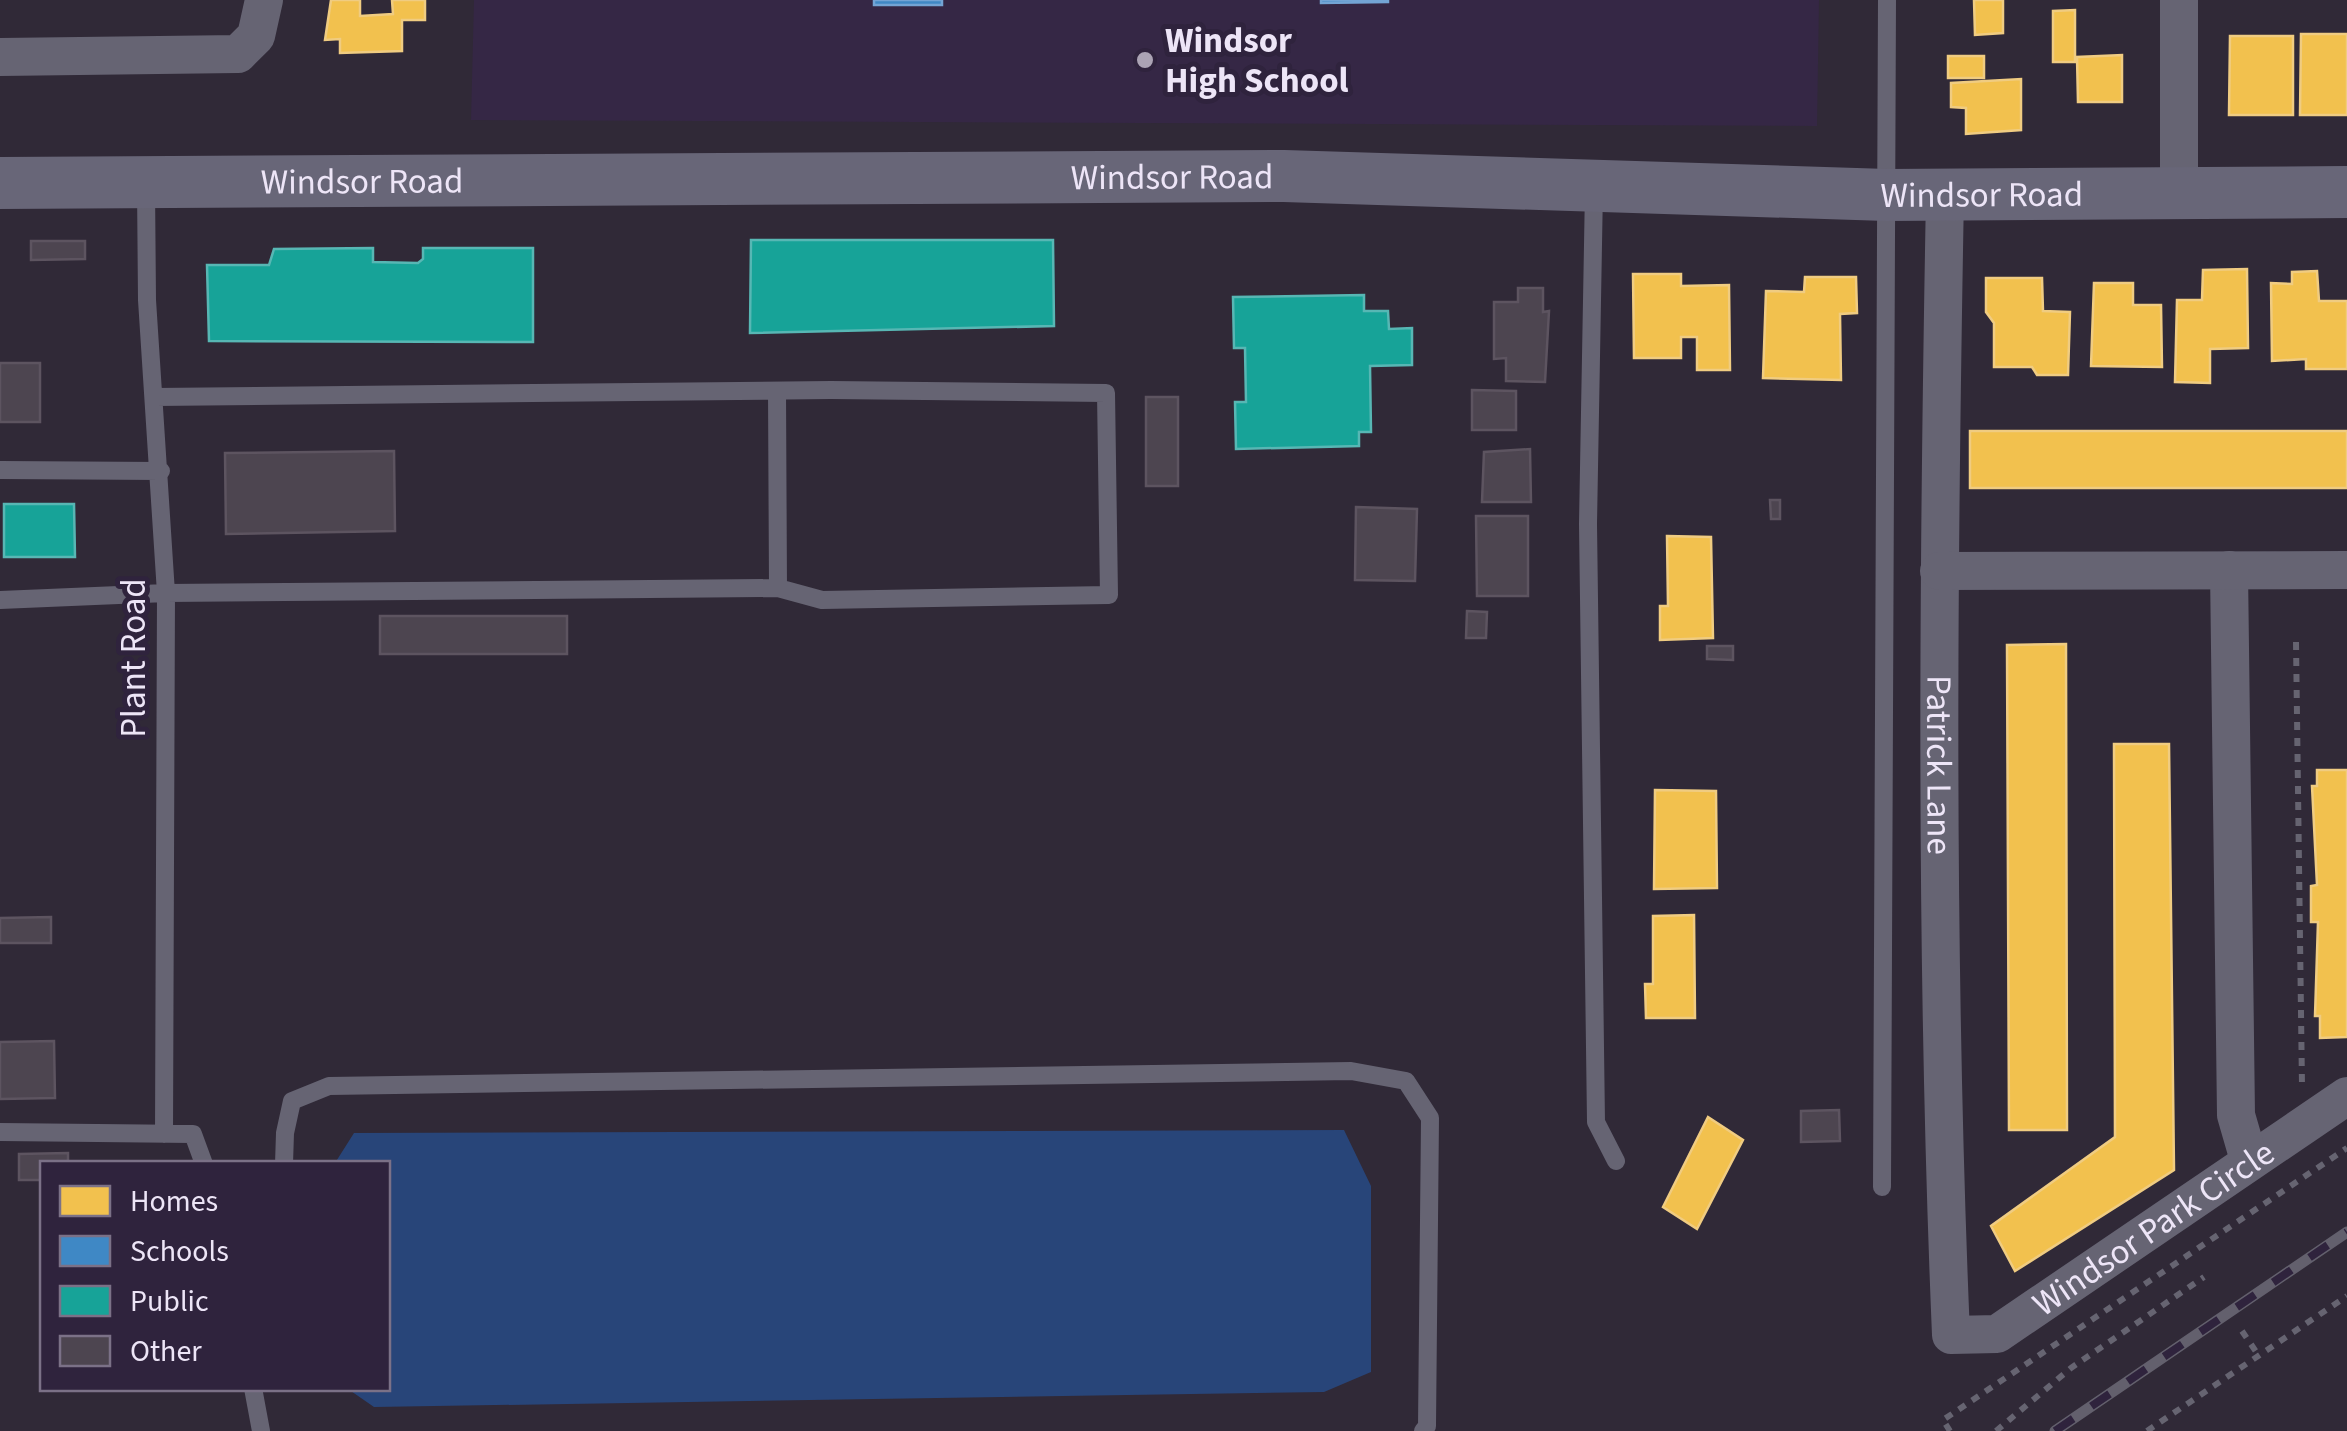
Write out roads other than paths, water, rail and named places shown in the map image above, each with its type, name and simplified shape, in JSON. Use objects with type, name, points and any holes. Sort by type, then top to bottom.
[{"type":"main road","name":"Windsor Road","points":[[0,183],[1284,176],[1887,195],[2347,192]]},
{"type":"street","points":[[0,57],[238,54],[256,36],[264,0]]},
{"type":"street","points":[[2178,192],[2179,0]]},
{"type":"street","name":"Patrick Lane","points":[[1944,195],[1938,571],[1944,1162],[1951,1335]]},
{"type":"street","points":[[2229,570],[2236,1115],[2249,1160]]},
{"type":"street","points":[[1938,571],[2347,570]]},
{"type":"street","name":"Windsor Park Circle","points":[[1951,1335],[1997,1334],[2347,1096]]},
{"type":"lane","points":[[1882,1186],[1888,0]]},
{"type":"lane","name":"Plant Road","points":[[146,182],[147,300],[166,593],[164,1134]]},
{"type":"lane","points":[[1594,183],[1589,275],[1588,524],[1596,1122],[1616,1161]]},
{"type":"lane","points":[[777,391],[778,588]]},
{"type":"lane","points":[[0,600],[166,593],[778,588],[822,600],[1108,594],[1106,394],[777,391],[155,396]]},
{"type":"lane","points":[[0,470],[161,471]]},
{"type":"lane","points":[[284,1161],[284,1133],[292,1101],[329,1086],[1351,1070],[1406,1081],[1430,1118],[1427,1426],[1423,1431]]},
{"type":"lane","points":[[0,1132],[193,1134],[203,1161]]},
{"type":"lane","points":[[254,1391],[261,1431]]},
{"type":"water","points":[[1344,1130],[1371,1186],[1371,1372],[1324,1392],[374,1407],[351,1391],[390,1391],[390,1161],[336,1161],[354,1133]]},
{"type":"railway","points":[[2055,1431],[2347,1232]]},
{"type":"place","name":"Windsor High School","points":[[1145,60]]}]
